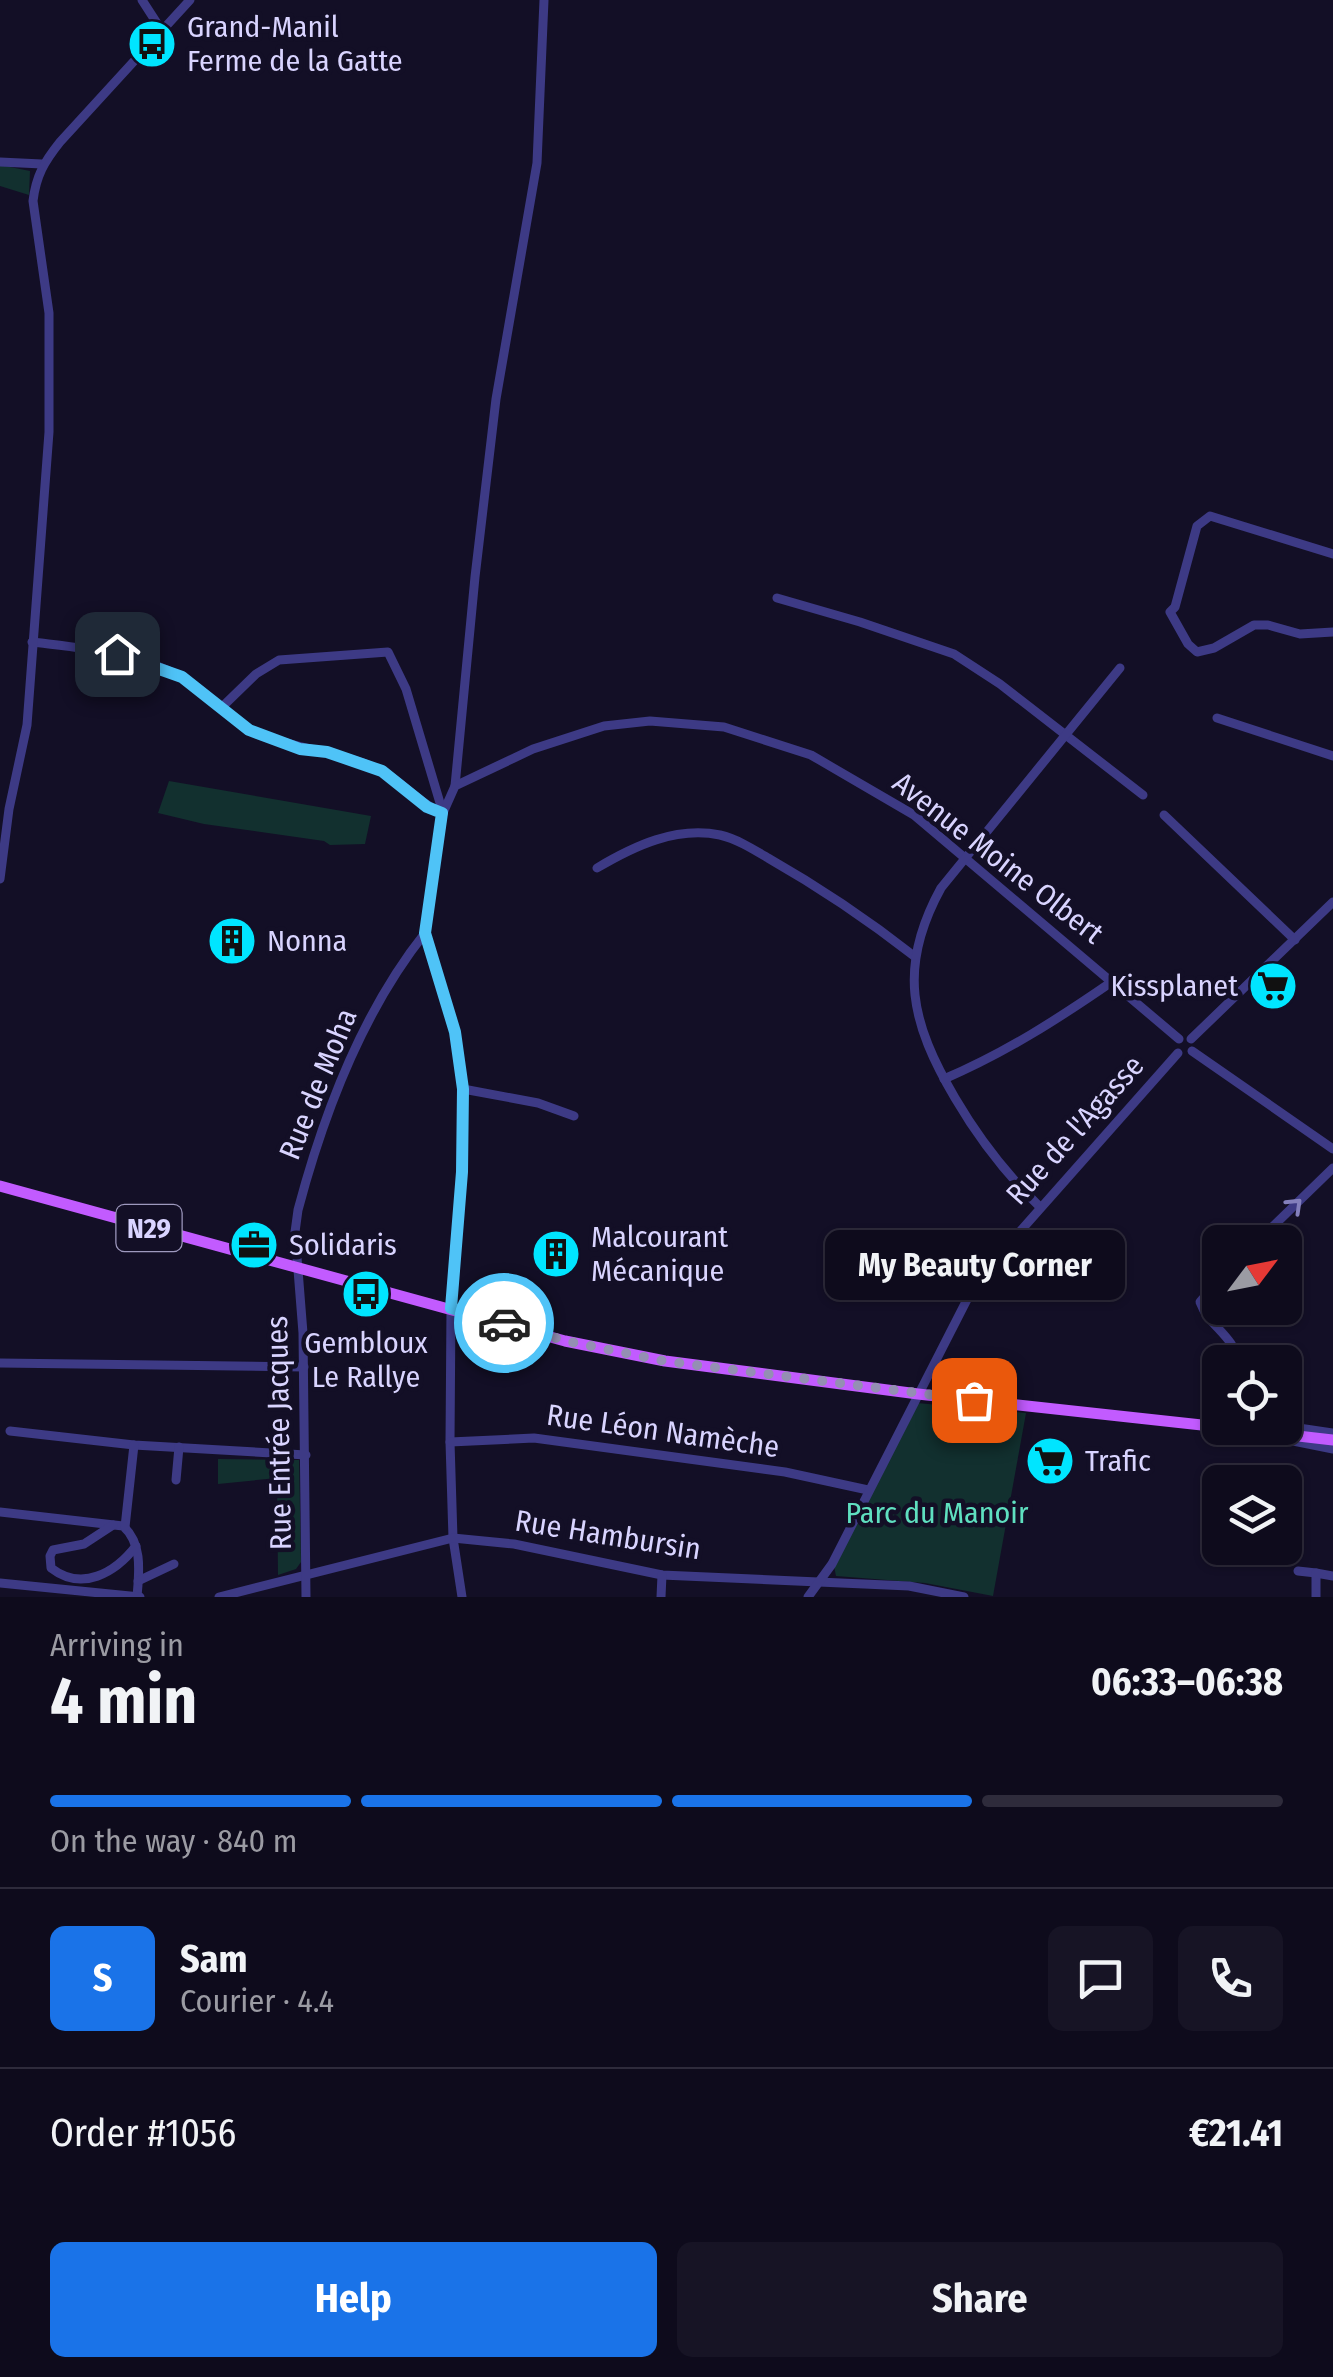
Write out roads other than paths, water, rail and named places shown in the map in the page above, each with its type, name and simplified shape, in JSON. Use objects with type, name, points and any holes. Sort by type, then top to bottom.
[{"type":"main road","name":"N29","points":[[0,1186],[566,1341],[664,1361],[1202,1425]]},
{"type":"main road","points":[[1302,1434],[1333,1436]]},
{"type":"street","points":[[142,0],[162,31]]},
{"type":"street","points":[[0,878],[8,809],[27,726],[48,432],[49,313],[33,202],[42,164],[190,0]]},
{"type":"street","points":[[462,1597],[453,1538],[450,1442],[451,1308],[462,1172],[463,1089],[455,1032],[425,933],[442,813],[456,786],[496,398],[537,163],[544,0]]},
{"type":"street","points":[[0,162],[42,164]]},
{"type":"street","points":[[1333,554],[1204,518],[1170,612],[1197,652],[1214,648],[1254,626],[1268,625],[1300,634],[1333,632]]},
{"type":"street","points":[[776,598],[954,654],[977,667],[1142,796]]},
{"type":"street","points":[[32,642],[117,654],[162,668],[182,677],[249,730],[382,771],[427,807],[442,813]]},
{"type":"street","points":[[221,708],[256,674],[278,660],[388,652],[406,689],[442,813]]},
{"type":"street","points":[[1040,1207],[992,1154],[923,1038],[914,1006],[914,956],[940,888],[1120,668]]},
{"type":"street","points":[[1217,718],[1333,756]]},
{"type":"street","name":"Avenue Moine Olbert","points":[[456,786],[532,749],[604,726],[650,721],[724,728],[811,755],[914,816],[1179,1039]]},
{"type":"street","points":[[1164,814],[1295,940]]},
{"type":"street","points":[[597,868],[640,844],[665,836],[718,835],[740,842],[791,870],[914,956]]},
{"type":"street","points":[[1192,1052],[1178,1053],[1179,1039],[1191,1039],[1333,902]]},
{"type":"street","name":"Rue de Moha","points":[[299,1268],[298,1210],[355,1045],[389,984],[425,933]]},
{"type":"street","points":[[944,1078],[993,1058],[1034,1035],[1112,981]]},
{"type":"street","points":[[1191,1039],[1192,1052]]},
{"type":"street","points":[[1192,1052],[1333,1150]]},
{"type":"street","name":"Rue de l'Agasse","points":[[808,1597],[832,1564],[972,1288],[1178,1053]]},
{"type":"street","points":[[463,1089],[538,1103],[574,1116]]},
{"type":"street","points":[[1274,1225],[1333,1168]]},
{"type":"street","name":"Rue Entrée Jacques","points":[[299,1268],[306,1455],[306,1597]]},
{"type":"street","points":[[1214,1325],[1233,1345]]},
{"type":"street","points":[[0,1364],[304,1367]]},
{"type":"street","points":[[1302,1430],[1333,1436]]},
{"type":"street","points":[[10,1431],[306,1455]]},
{"type":"street","name":"Rue Léon Namèche","points":[[450,1442],[534,1438],[785,1472],[868,1490]]},
{"type":"street","points":[[1302,1442],[1333,1449]]},
{"type":"street","points":[[120,1526],[134,1444]]},
{"type":"street","points":[[176,1480],[179,1447]]},
{"type":"street","points":[[0,1512],[120,1526],[136,1546],[138,1597],[0,1582]]},
{"type":"street","points":[[120,1526],[84,1544],[53,1550],[51,1568],[72,1579],[91,1579],[117,1566],[136,1546]]},
{"type":"street","name":"Rue Hambursin","points":[[219,1597],[453,1538],[514,1544],[662,1575],[908,1586],[964,1597]]},
{"type":"street","points":[[138,1581],[174,1564]]},
{"type":"street","points":[[1298,1572],[1333,1576]]},
{"type":"street","points":[[1316,1573],[1316,1597]]},
{"type":"street","points":[[660,1597],[662,1575]]},
{"type":"place","name":"Grand-Manil Ferme de la Gatte","points":[[152,44]]},
{"type":"place","name":"Nonna","points":[[232,941]]},
{"type":"place","name":"Kissplanet","points":[[1273,986]]},
{"type":"place","name":"Solidaris","points":[[254,1245]]},
{"type":"place","name":"Malcourant Mécanique","points":[[556,1254]]},
{"type":"place","name":"Gembloux Le Rallye","points":[[366,1294]]},
{"type":"place","name":"My Beauty Corner","points":[[974,1400]]},
{"type":"place","name":"Trafic","points":[[1050,1461]]},
{"type":"park label","name":"Parc du Manoir","points":[[937,1513]]}]
